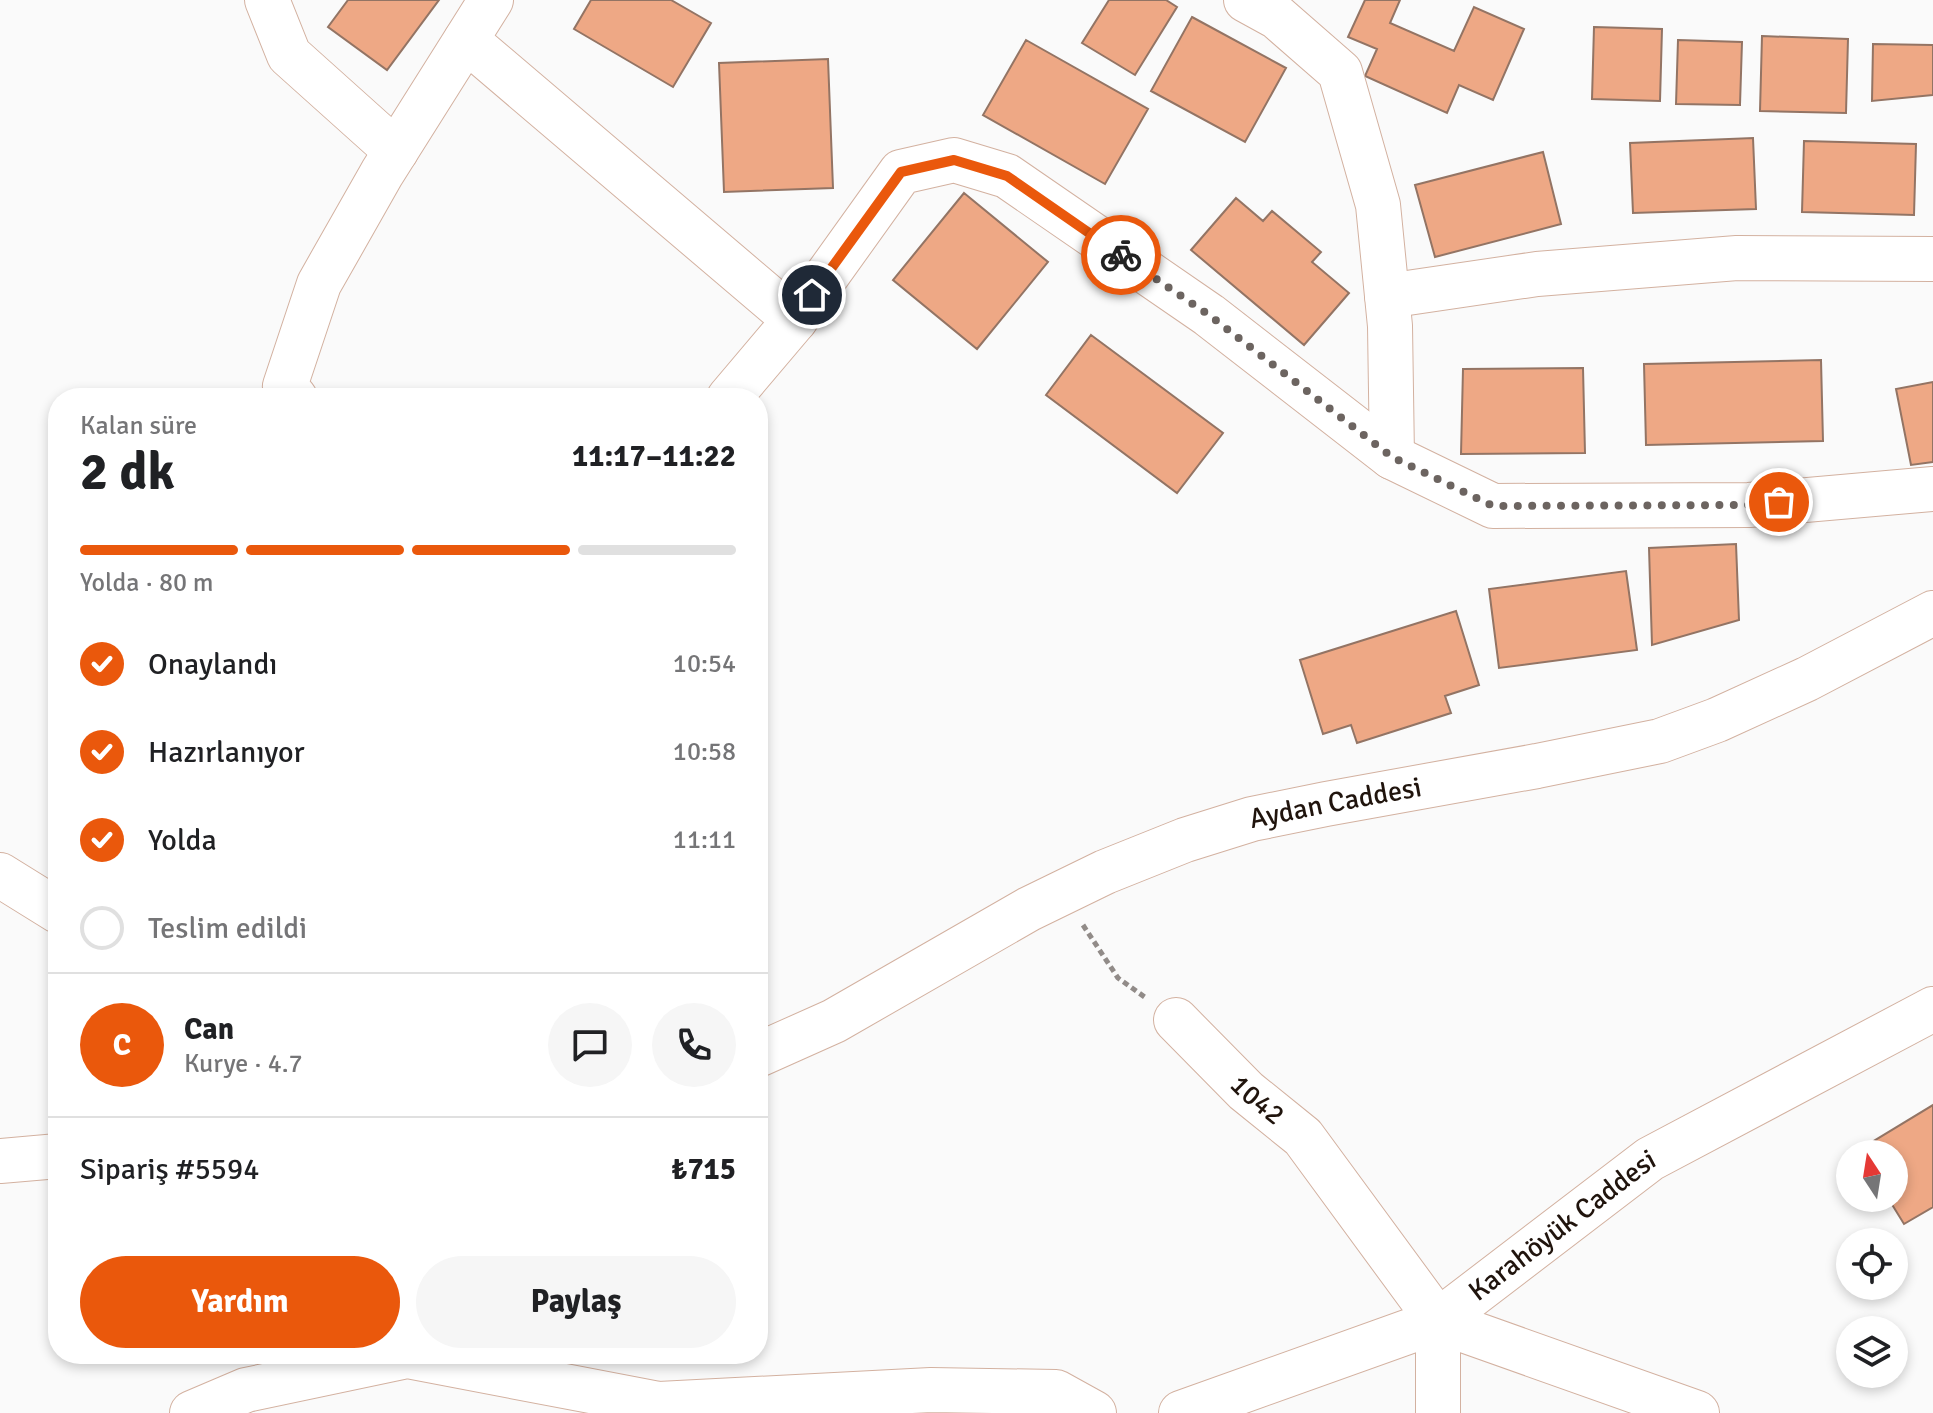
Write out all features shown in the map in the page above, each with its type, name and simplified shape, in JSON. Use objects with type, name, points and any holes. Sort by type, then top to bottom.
[{"type":"street","points":[[267,0],[289,55],[396,151]]},
{"type":"street","points":[[287,388],[319,284],[396,151],[491,0]]},
{"type":"street","points":[[1246,0],[1277,17],[1305,18],[1340,72],[1378,205],[1390,326],[1392,457]]},
{"type":"street","points":[[466,40],[795,320]]},
{"type":"street","points":[[737,388],[795,320],[901,172],[954,160],[1007,176],[1209,315],[1392,457],[1493,506],[1749,505],[1933,489]]},
{"type":"street","points":[[1387,296],[1537,274],[1737,258],[1933,259]]},
{"type":"street","name":"Aydan Caddesi","points":[[768,1051],[834,1021],[1029,909],[1105,872],[1185,840],[1252,819],[1660,741],[1768,697],[1933,613]]},
{"type":"street","points":[[0,875],[48,905]]},
{"type":"street","name":"Karahöyük Caddesi","points":[[1181,1413],[1438,1321],[1650,1159],[1933,1009]]},
{"type":"street","name":"1042","points":[[1176,1020],[1246,1091],[1303,1137],[1438,1321]]},
{"type":"street","points":[[0,1161],[48,1157]]},
{"type":"street","points":[[1438,1413],[1438,1321],[1697,1413]]},
{"type":"street","points":[[192,1413],[246,1390],[369,1364]]},
{"type":"street","points":[[449,1364],[659,1404],[698,1408],[931,1390],[1056,1392],[1094,1413]]},
{"type":"path","points":[[1062,893],[1118,978],[1176,1020]]},
{"type":"building","points":[[348,0],[439,0],[387,70],[328,27]]},
{"type":"building","points":[[591,0],[671,0],[711,23],[673,87],[574,29]]},
{"type":"building","points":[[1109,0],[1166,0],[1177,7],[1135,75],[1082,43]]},
{"type":"building","points":[[1365,0],[1400,0],[1390,23],[1454,51],[1474,7],[1524,29],[1493,100],[1459,85],[1447,113],[1365,76],[1377,49],[1348,37]]},
{"type":"building","points":[[1192,17],[1286,68],[1245,142],[1151,91]]},
{"type":"building","points":[[1594,27],[1662,29],[1660,101],[1592,99]]},
{"type":"building","points":[[1762,36],[1848,39],[1846,113],[1760,111]]},
{"type":"building","points":[[1026,40],[1148,109],[1105,184],[983,115]]},
{"type":"building","points":[[1678,40],[1742,42],[1740,105],[1676,104]]},
{"type":"building","points":[[1873,44],[1933,45],[1933,95],[1872,101]]},
{"type":"building","points":[[828,59],[833,188],[724,192],[719,63]]},
{"type":"building","points":[[1753,138],[1756,209],[1633,213],[1630,143]]},
{"type":"building","points":[[1804,141],[1916,144],[1914,215],[1802,212]]},
{"type":"building","points":[[1543,152],[1561,224],[1435,257],[1415,185]]},
{"type":"building","points":[[964,193],[1048,262],[977,349],[893,280]]},
{"type":"building","points":[[1236,198],[1263,221],[1272,211],[1321,252],[1312,262],[1349,293],[1304,345],[1191,250]]},
{"type":"building","points":[[1091,335],[1223,433],[1177,493],[1046,395]]},
{"type":"building","points":[[1821,360],[1823,441],[1646,445],[1644,364]]},
{"type":"building","points":[[1583,368],[1585,453],[1461,454],[1463,369]]},
{"type":"building","points":[[1933,382],[1933,462],[1911,465],[1896,389]]},
{"type":"building","points":[[1736,544],[1739,620],[1652,645],[1649,548]]},
{"type":"building","points":[[1626,571],[1637,650],[1499,668],[1489,589]]},
{"type":"building","points":[[1456,611],[1479,685],[1445,696],[1451,713],[1357,743],[1351,725],[1323,734],[1300,660]]},
{"type":"building","points":[[1933,1105],[1933,1207],[1904,1224],[1897,1212],[1908,1212],[1908,1140],[1875,1140]]},
{"type":"way so far","points":[[1121,255],[1209,315],[1392,457],[1493,506],[1749,505],[1779,502]]},
{"type":"route","points":[[812,295],[901,172],[954,160],[1007,176],[1121,255]]}]
